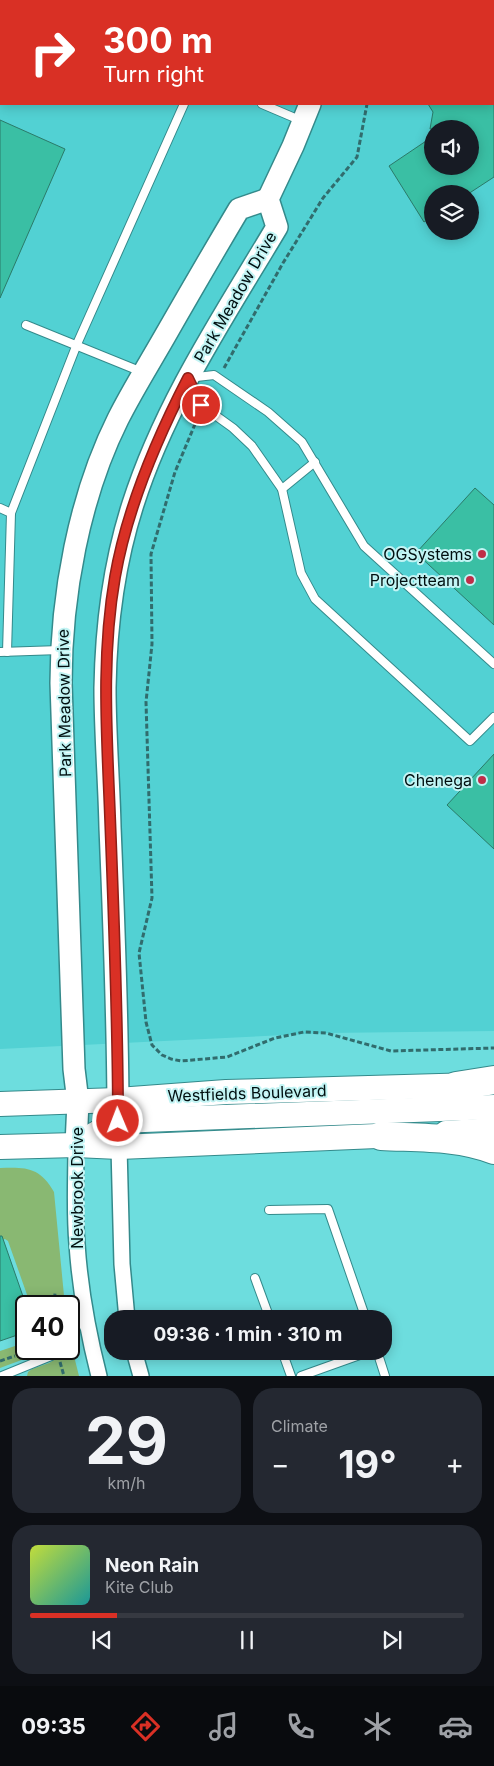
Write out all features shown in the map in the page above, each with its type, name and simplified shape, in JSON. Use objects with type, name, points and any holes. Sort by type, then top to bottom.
[{"type":"highway","points":[[456,1086],[494,1080]]},
{"type":"highway","points":[[380,1136],[438,1138],[466,1142],[494,1150]]},
{"type":"main road","name":"Westfields Boulevard","points":[[0,1104],[78,1102],[118,1110],[226,1092],[494,1085]]},
{"type":"main road","points":[[76,1145],[118,1110],[494,1107]]},
{"type":"main road","points":[[0,1147],[76,1145],[119,1147],[494,1130]]},
{"type":"street","points":[[396,0],[403,0]]},
{"type":"street","points":[[268,199],[293,146],[306,112]]},
{"type":"street","name":"Park Meadow Drive","points":[[72,998],[61,650],[62,626],[70,570],[88,498],[118,420],[239,209],[268,199],[277,227],[188,378],[163,426],[133,504],[115,576],[108,632],[105,688],[118,1022],[118,1110]]},
{"type":"street","name":"Newbrook Drive","points":[[72,998],[74,1069],[78,1102],[76,1242],[84,1308],[100,1376]]},
{"type":"street","points":[[118,1110],[122,1264],[126,1310]]},
{"type":"street","points":[[137,1360],[142,1376]]},
{"type":"lane","points":[[61,650],[3,652],[12,513],[76,344],[184,105]]},
{"type":"lane","points":[[268,105],[306,112]]},
{"type":"lane","points":[[26,325],[144,373]]},
{"type":"lane","points":[[494,664],[364,546],[316,462],[302,442],[289,429],[214,375],[188,378],[201,405],[233,428],[252,446],[282,489],[301,573],[315,599],[470,742],[494,717]]},
{"type":"lane","points":[[282,489],[316,462]]},
{"type":"lane","points":[[0,508],[12,513]]},
{"type":"lane","points":[[269,1210],[328,1209],[363,1310]]},
{"type":"lane","points":[[255,1278],[267,1310]]},
{"type":"lane","points":[[80,1320],[84,1308]]},
{"type":"lane","points":[[2,1376],[42,1360]]},
{"type":"lane","points":[[285,1360],[291,1376]]},
{"type":"lane","points":[[301,1376],[345,1360]]},
{"type":"lane","points":[[380,1360],[385,1376]]},
{"type":"path","points":[[219,378],[283,263],[323,198],[357,157],[367,105]]},
{"type":"path","points":[[201,405],[198,422],[175,472],[151,554],[152,644],[146,702],[152,898],[139,953],[146,1022],[152,1045],[162,1055],[181,1061],[227,1057],[275,1038],[304,1032],[326,1033],[391,1051],[494,1048]]},
{"type":"path","points":[[61,1360],[64,1376]]},
{"type":"shaded area","points":[[0,105],[494,105],[494,1031],[326,1033],[0,1049]]},
{"type":"green space","points":[[0,1168],[25,1169],[38,1173],[54,1192],[64,1295],[27,1295],[8,1241],[5,1239],[0,1241]]},
{"type":"green space","points":[[15,1346],[15,1360],[21,1360],[0,1368],[0,1351]]},
{"type":"green space","points":[[54,1360],[75,1360],[79,1376],[27,1376],[28,1372],[32,1369]]},
{"type":"building","points":[[429,105],[494,105],[494,177],[479,187],[479,185],[424,185],[424,222],[389,166],[424,142],[424,175],[479,175],[479,120],[432,120],[433,112]]},
{"type":"building","points":[[0,120],[65,149],[0,298]]},
{"type":"building","name":"Projectteam","points":[[475,488],[494,505],[494,625],[416,553]]},
{"type":"building","name":"Chenega","points":[[494,754],[494,849],[447,805]]},
{"type":"building","points":[[0,1236],[2,1236],[23,1295],[15,1295],[15,1336],[0,1341]]},
{"type":"place","name":"OGSystems","points":[[482,554]]},
{"type":"place","name":"Projectteam","points":[[470,580]]},
{"type":"place","name":"Chenega","points":[[482,780]]},
{"type":"route","points":[[118,1121],[118,1022],[105,688],[108,632],[115,576],[133,504],[163,426],[188,378],[201,405]]}]
